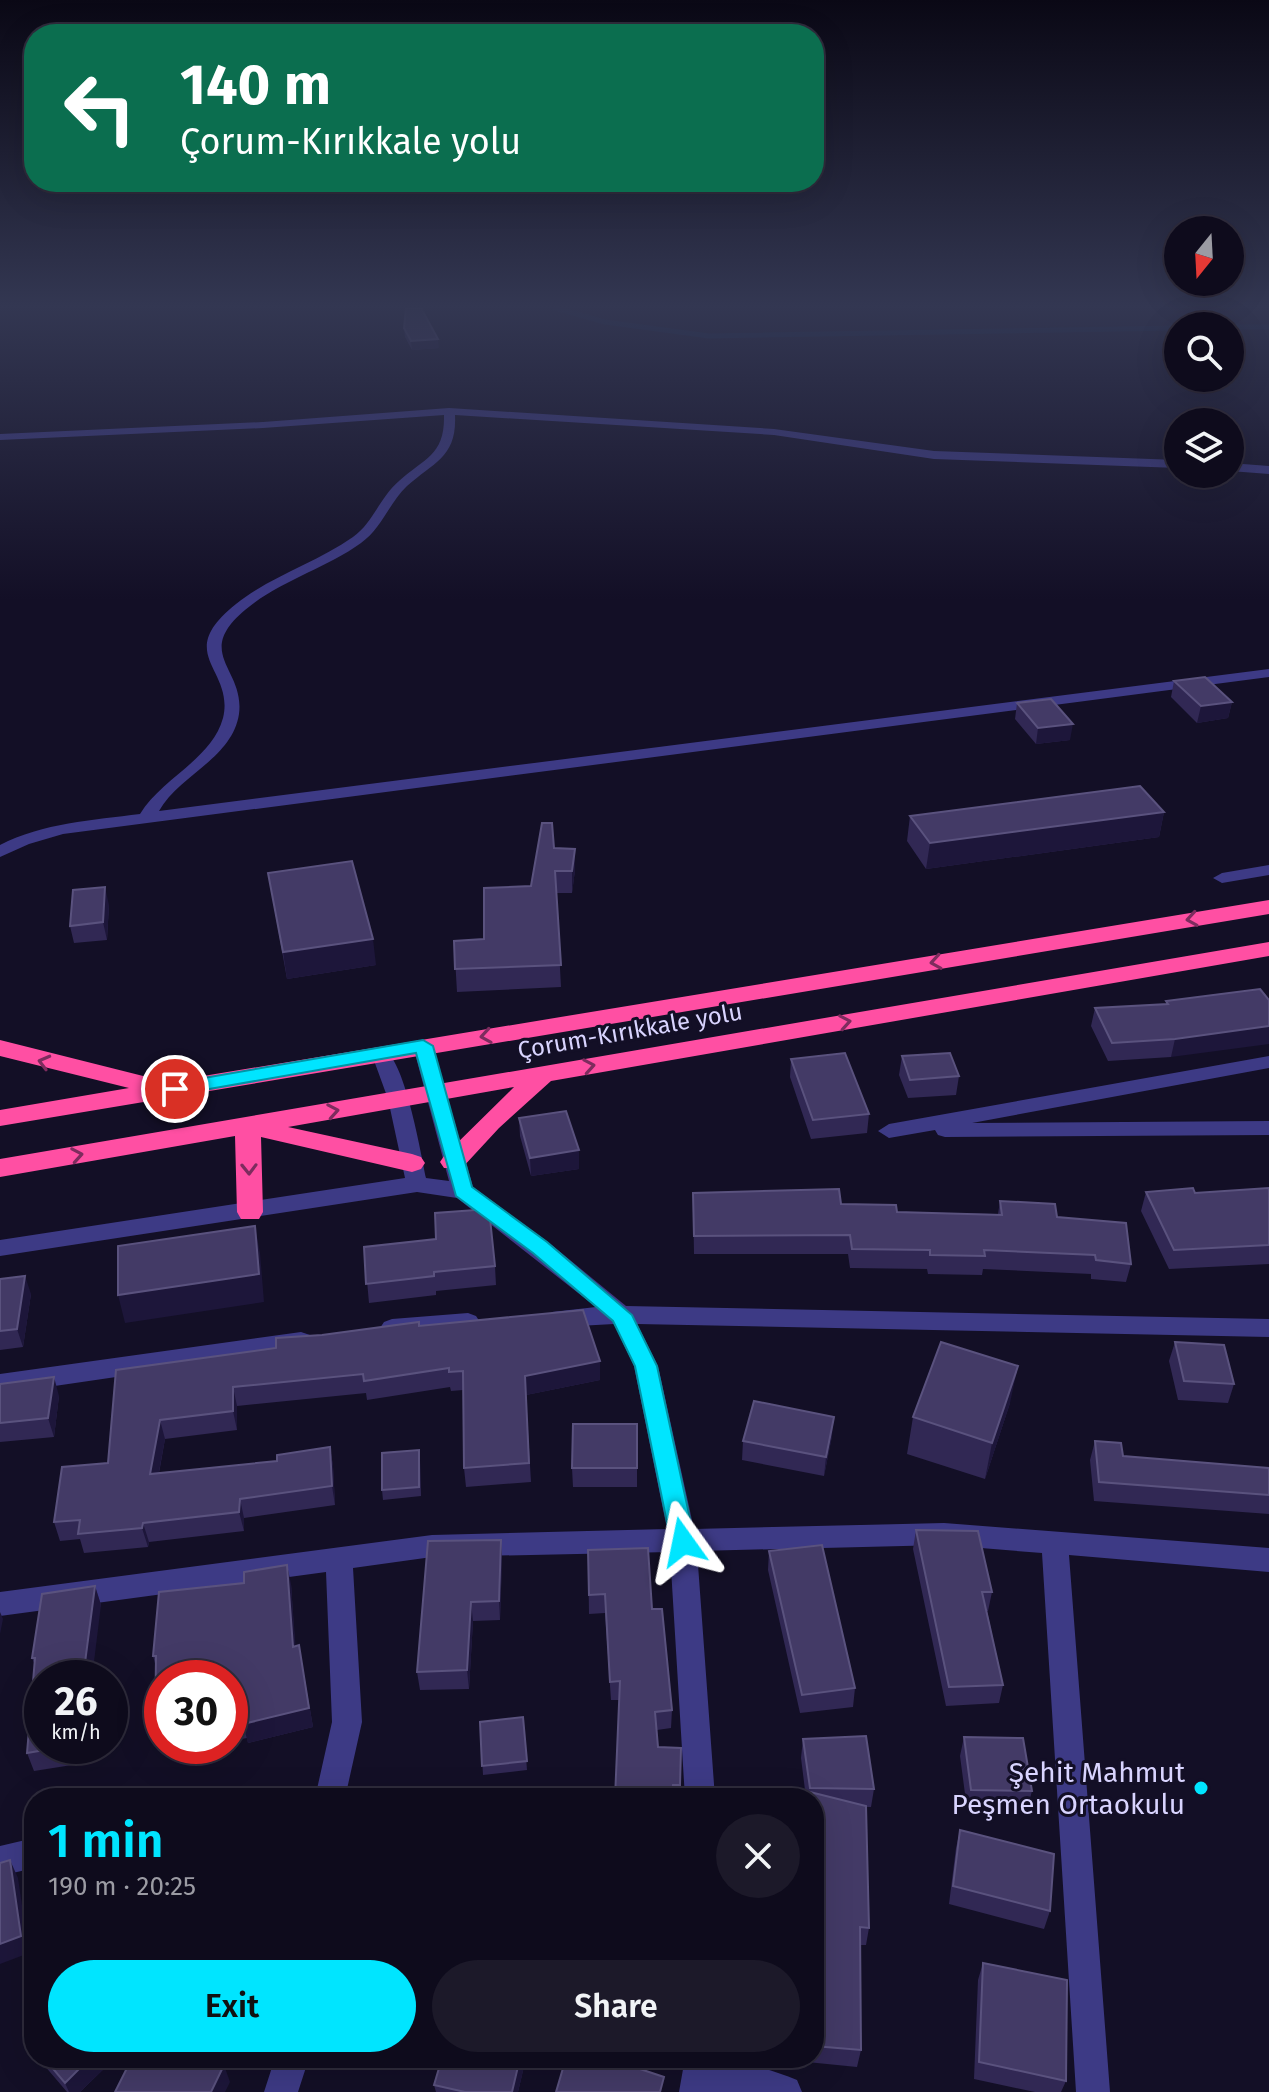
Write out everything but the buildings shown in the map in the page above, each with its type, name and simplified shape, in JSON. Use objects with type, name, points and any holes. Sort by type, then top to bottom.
[{"type":"highway","name":"Çorum-Kırıkkale yolu","points":[[0,1118],[1269,907]]},
{"type":"highway","name":"Çorum-Kırıkkale yolu","points":[[0,1168],[1269,949]]},
{"type":"highway","points":[[0,1048],[80,1071],[175,1089]]},
{"type":"highway","points":[[453,1162],[490,1122],[545,1074]]},
{"type":"highway","points":[[250,1212],[248,1126],[414,1174]]},
{"type":"street","points":[[147,817],[155,803],[217,745],[226,731],[232,700],[212,657],[214,640],[224,623],[251,600],[369,530],[396,490],[434,461],[447,446],[452,434],[449,411]]},
{"type":"street","points":[[0,437],[263,425],[449,411],[774,432],[934,455],[1164,463]]},
{"type":"street","points":[[1244,468],[1269,470]]},
{"type":"street","points":[[0,852],[23,840],[62,829],[147,817],[1269,673]]},
{"type":"street","points":[[1222,878],[1269,870]]},
{"type":"street","points":[[423,1046],[463,1191]]},
{"type":"street","points":[[382,1055],[398,1099],[414,1174]]},
{"type":"street","points":[[1269,1062],[889,1131],[1269,1128]]},
{"type":"street","points":[[0,1248],[250,1212],[414,1174],[463,1191],[540,1248],[621,1315],[646,1366],[683,1542],[699,1788]]},
{"type":"street","points":[[532,1319],[621,1315],[991,1320],[1269,1328]]},
{"type":"street","points":[[366,1332],[412,1325],[487,1321]]},
{"type":"street","points":[[0,1384],[320,1338]]},
{"type":"street","points":[[0,1604],[432,1546],[944,1534],[1269,1560]]},
{"type":"street","points":[[1055,1543],[1093,2092]]},
{"type":"street","points":[[332,1788],[347,1722],[339,1558]]},
{"type":"street","points":[[0,1861],[24,1855]]},
{"type":"street","points":[[281,2092],[289,2068]]},
{"type":"street","points":[[700,2073],[785,2092]]},
{"type":"place","name":"Şehit Mahmut Peşmen Ortaokulu","points":[[1201,1788]]},
{"type":"route","points":[[175,1089],[423,1046],[448,1148],[463,1191],[540,1248],[621,1315],[646,1366],[683,1542]]}]
